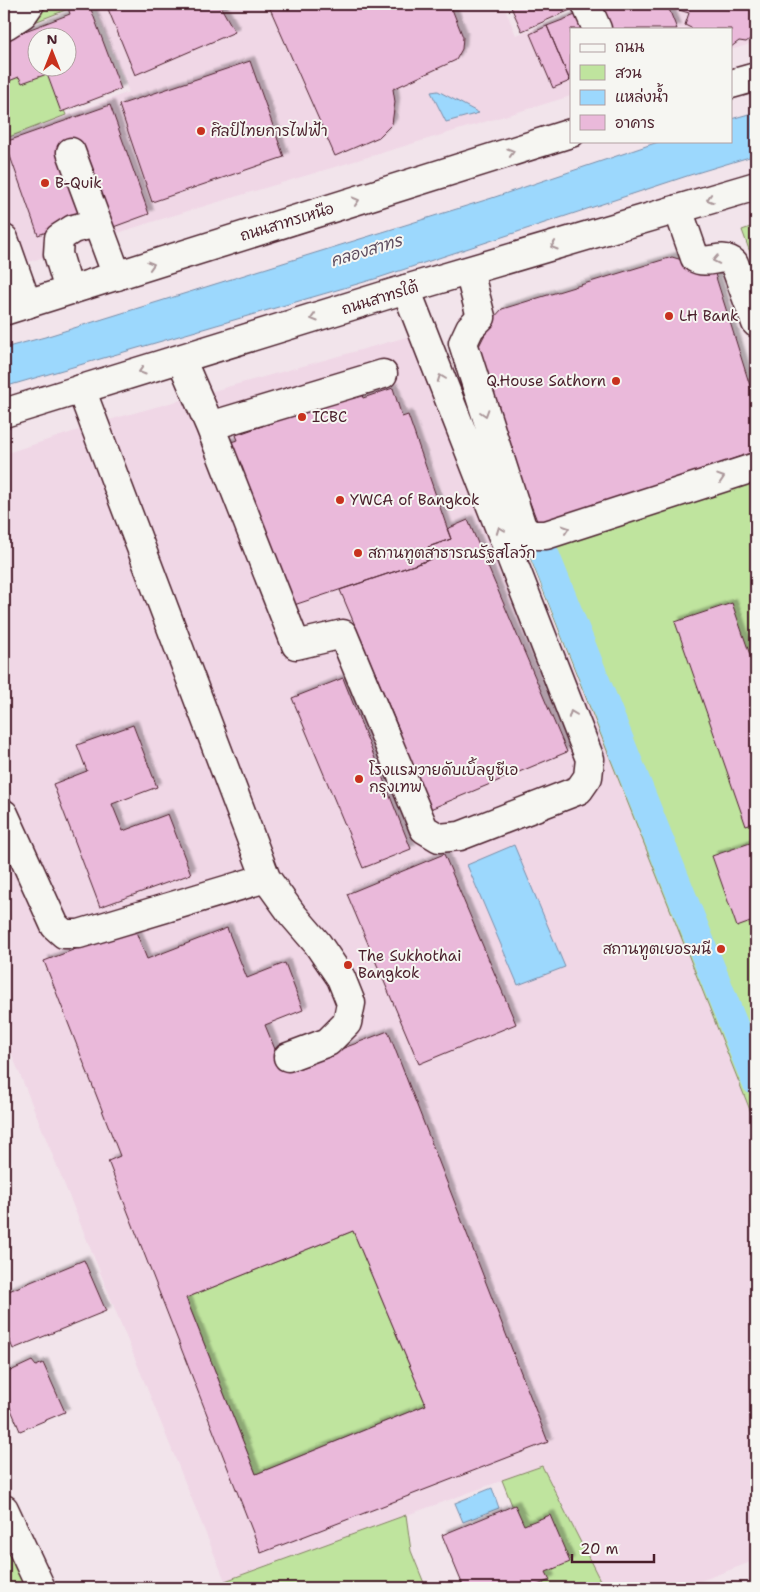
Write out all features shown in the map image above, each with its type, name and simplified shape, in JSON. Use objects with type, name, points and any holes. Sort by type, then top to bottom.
[{"type":"main road","points":[[5,22],[24,14],[30,4]]},
{"type":"main road","points":[[586,4],[597,28]]},
{"type":"main road","points":[[732,84],[756,77]]},
{"type":"main road","name":"ถนนสาทรเหนือ","points":[[15,307],[570,133]]},
{"type":"main road","points":[[71,152],[117,276]]},
{"type":"main road","name":"ถนนสาทรใต้","points":[[4,413],[406,289],[756,186]]},
{"type":"main road","points":[[678,209],[695,258],[704,262],[724,258],[730,259],[734,263],[756,323]]},
{"type":"main road","points":[[70,290],[58,254],[59,238],[73,229],[97,223]]},
{"type":"main road","points":[[5,246],[15,307]]},
{"type":"main road","points":[[469,271],[481,317],[470,328],[463,343],[522,527],[530,535],[546,535],[756,467]]},
{"type":"main road","points":[[180,359],[210,426],[296,645],[343,634],[424,829],[439,838],[460,836],[579,790],[588,777],[590,759],[406,289]]},
{"type":"main road","points":[[210,426],[383,374]]},
{"type":"main road","points":[[82,389],[266,878],[292,914],[317,943],[341,978],[351,1003],[348,1023],[328,1042],[288,1057]]},
{"type":"main road","points":[[4,814],[55,926],[64,934],[79,934],[266,878]]},
{"type":"main road","points":[[4,1509],[41,1588]]},
{"type":"shaded area","points":[[93,4],[503,4],[516,35],[601,4],[756,4],[756,42],[732,50],[732,28],[570,28],[570,96],[155,221],[4,270],[4,139],[129,92]]},
{"type":"shaded area","name":"The Sukhothai Bangkok","points":[[432,330],[596,724],[756,477],[756,1560],[682,1588],[604,1588],[542,1466],[225,1581],[4,1035],[4,454],[116,418]]},
{"type":"green space","points":[[4,4],[81,4],[4,34]]},
{"type":"green space","points":[[28,71],[28,78],[51,78],[66,115],[4,139],[4,77]]},
{"type":"green space","points":[[756,225],[756,269],[742,230]]},
{"type":"green space","name":"สถานทูตเยอรมนี","points":[[756,477],[756,1125],[528,552]]},
{"type":"green space","points":[[353,1231],[426,1405],[256,1474],[186,1298]]},
{"type":"green space","points":[[542,1466],[604,1588],[545,1588],[502,1480]]},
{"type":"green space","points":[[406,1515],[411,1551],[426,1588],[228,1588],[225,1581]]},
{"type":"green space","points":[[4,1541],[25,1588],[4,1588]]},
{"type":"water","points":[[438,91],[479,113],[446,122],[431,92]]},
{"type":"water","name":"คลองสาทร","points":[[756,112],[756,155],[378,278],[4,387],[4,348],[45,337],[492,198],[658,142],[732,142],[732,119]]},
{"type":"water","points":[[514,845],[565,967],[518,985],[467,865]]},
{"type":"water","points":[[492,1488],[499,1508],[463,1522],[455,1503]]},
{"type":"building","points":[[67,4],[89,4],[121,89],[61,112],[48,78],[78,78],[78,28],[33,28],[70,14]]},
{"type":"building","points":[[106,4],[219,4],[235,32],[135,75]]},
{"type":"building","points":[[268,4],[450,4],[463,37],[462,49],[456,60],[393,89],[395,102],[392,124],[379,137],[335,156]]},
{"type":"building","points":[[573,4],[575,8],[522,31],[510,5]]},
{"type":"building","points":[[610,4],[667,4],[677,28],[608,28],[599,8]]},
{"type":"building","points":[[682,4],[756,4],[756,37],[754,36],[746,42],[739,41],[732,46],[732,28],[691,28],[685,25],[689,13],[679,10]]},
{"type":"building","points":[[578,14],[584,28],[570,28],[570,81],[547,26]]},
{"type":"building","points":[[547,26],[570,81],[553,88],[530,34]]},
{"type":"building","points":[[28,30],[28,78],[36,78],[22,83],[19,77],[4,83],[4,39]]},
{"type":"building","name":"ศิลป์ไทยการไฟฟ้า","points":[[250,61],[284,157],[152,202],[119,105]]},
{"type":"building","name":"B-Quik","points":[[110,105],[149,214],[108,229],[84,219],[38,235],[5,142]]},
{"type":"building","name":"Q.House Sathorn","points":[[672,257],[689,262],[715,274],[756,405],[756,451],[539,526],[474,356],[492,320],[502,309]]},
{"type":"building","name":"YWCA of Bangkok","points":[[393,388],[402,417],[408,415],[451,539],[428,547],[432,559],[285,608],[223,444],[238,440],[236,435],[361,392],[363,398]]},
{"type":"building","points":[[468,520],[567,752],[423,812],[391,735],[400,732],[340,590],[432,559],[428,547],[451,539],[447,529]]},
{"type":"building","points":[[732,603],[756,672],[756,823],[746,826],[675,622]]},
{"type":"building","points":[[343,678],[411,849],[363,868],[292,698]]},
{"type":"building","points":[[133,725],[157,787],[112,804],[123,831],[168,814],[191,874],[100,907],[53,784],[87,771],[77,745]]},
{"type":"building","points":[[756,841],[756,920],[737,927],[712,856]]},
{"type":"building","points":[[444,854],[516,1024],[419,1064],[347,894]]},
{"type":"building","points":[[134,927],[147,959],[227,928],[247,978],[285,963],[303,1010],[265,1025],[284,1071],[388,1031],[548,1442],[261,1553],[108,1161],[120,1156],[44,961]],"holes":[[[353,1231],[426,1405],[256,1474],[186,1298]]]},
{"type":"building","points":[[84,1260],[106,1311],[13,1349],[4,1327],[4,1293]]},
{"type":"building","points":[[32,1361],[36,1366],[43,1363],[65,1412],[20,1431],[4,1393],[9,1388],[4,1374]]},
{"type":"building","points":[[515,1505],[524,1525],[550,1515],[570,1562],[546,1572],[550,1580],[530,1588],[464,1588],[442,1535]]},
{"type":"waterway","points":[[545,555],[756,1081]]},
{"type":"place","name":"ศิลป์ไทยการไฟฟ้า","points":[[201,131]]},
{"type":"place","name":"B-Quik","points":[[45,183]]},
{"type":"place","name":"LH Bank","points":[[669,316]]},
{"type":"place","name":"Q.House Sathorn","points":[[616,381]]},
{"type":"place","name":"ICBC","points":[[302,417]]},
{"type":"place","name":"YWCA of Bangkok","points":[[340,500]]},
{"type":"place","name":"สถานทูตสาธารณรัฐสโลวัก","points":[[358,553]]},
{"type":"place","name":"โรงแรมวายดับเบิ้ลยูซีเอ กรุงเทพ","points":[[359,779]]},
{"type":"place","name":"สถานทูตเยอรมนี","points":[[721,949]]},
{"type":"place","name":"The Sukhothai Bangkok","points":[[348,965]]}]
